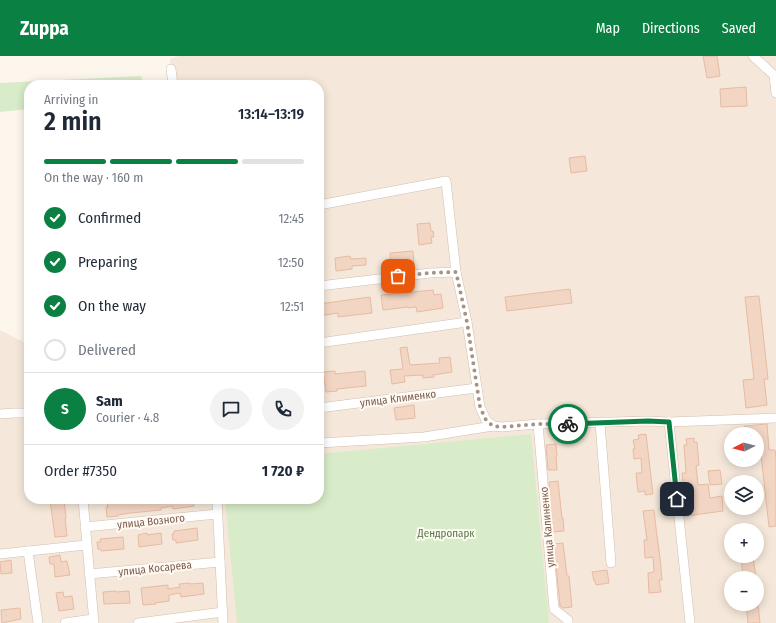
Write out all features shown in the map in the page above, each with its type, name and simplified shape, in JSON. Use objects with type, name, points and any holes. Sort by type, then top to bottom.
[{"type":"street","points":[[753,56],[775,76],[776,93]]},
{"type":"street","points":[[171,69],[172,80]]},
{"type":"street","points":[[324,204],[446,181],[456,272],[467,322],[480,407],[486,420],[493,426]]},
{"type":"street","points":[[324,285],[430,273],[456,272]]},
{"type":"street","points":[[324,342],[467,322]]},
{"type":"street","name":"улица Клименко","points":[[324,407],[477,388]]},
{"type":"street","points":[[0,414],[24,413]]},
{"type":"street","points":[[324,443],[424,437],[493,426],[502,427],[538,424],[648,421],[669,422],[776,418]]},
{"type":"street","points":[[669,422],[690,623]]},
{"type":"street","points":[[600,423],[611,563]]},
{"type":"street","name":"улица Калиненко","points":[[538,424],[554,609],[568,620],[568,623]]},
{"type":"street","points":[[65,623],[94,621],[83,504]]},
{"type":"street","points":[[216,504],[223,623]]},
{"type":"street","name":"улица Возного","points":[[85,528],[217,514]]},
{"type":"street","points":[[0,554],[86,545]]},
{"type":"street","points":[[28,551],[38,623]]},
{"type":"street","name":"улица Косарева","points":[[89,574],[220,562]]},
{"type":"street","points":[[138,623],[223,612]]},
{"type":"shaded area","points":[[179,56],[776,56],[776,623],[0,623],[0,330],[24,342],[24,504],[324,504],[324,80],[170,80],[170,59]]},
{"type":"green space","points":[[141,76],[142,80],[60,80]]},
{"type":"green space","points":[[24,82],[24,110],[0,112],[0,83]]},
{"type":"green space","name":"Дендропарк","points":[[531,434],[549,623],[237,623],[225,504],[324,504],[324,454]]},
{"type":"building","points":[[703,56],[717,56],[720,76],[707,78]]},
{"type":"building","points":[[746,87],[747,106],[721,107],[720,89]]},
{"type":"building","points":[[585,156],[587,171],[571,173],[569,158]]},
{"type":"building","points":[[430,223],[431,231],[433,231],[434,237],[431,237],[432,243],[419,245],[417,224]]},
{"type":"building","points":[[413,251],[414,264],[391,267],[390,253]]},
{"type":"building","points":[[350,256],[351,259],[366,258],[366,265],[352,266],[352,269],[336,271],[335,258]]},
{"type":"building","points":[[570,289],[572,303],[507,311],[505,297]]},
{"type":"building","points":[[433,290],[434,295],[441,294],[443,308],[417,312],[416,307],[383,310],[381,295]]},
{"type":"building","points":[[759,296],[768,379],[764,379],[767,405],[746,408],[743,380],[754,379],[745,297]]},
{"type":"building","points":[[370,297],[372,313],[338,317],[338,313],[324,315],[324,303]]},
{"type":"building","points":[[407,347],[410,365],[440,363],[439,358],[450,357],[452,372],[433,375],[434,377],[423,378],[423,375],[404,376],[405,382],[392,384],[390,370],[403,369],[400,348]]},
{"type":"building","points":[[335,371],[335,374],[365,371],[366,386],[337,389],[337,391],[326,392],[324,372]]},
{"type":"building","points":[[414,405],[415,418],[396,420],[394,408]]},
{"type":"building","points":[[767,424],[769,450],[775,450],[776,459],[776,526],[769,527],[762,467],[764,467],[764,427],[744,426]]},
{"type":"building","points":[[646,434],[653,494],[645,495],[645,491],[638,492],[636,473],[642,473],[641,458],[634,459],[633,449],[635,449],[633,440],[639,439],[638,435]]},
{"type":"building","points":[[694,438],[694,442],[697,442],[699,465],[696,466],[698,485],[708,484],[710,498],[722,496],[723,511],[686,516],[682,473],[686,473],[684,445],[687,445],[686,439]]},
{"type":"building","points":[[556,444],[557,470],[548,470],[546,445]]},
{"type":"building","points":[[720,470],[722,484],[710,485],[708,471]]},
{"type":"building","points":[[558,481],[564,531],[553,532],[549,482]]},
{"type":"building","points":[[51,504],[65,504],[67,536],[55,537]]},
{"type":"building","points":[[107,504],[194,504],[194,506],[173,509],[172,506],[161,508],[161,510],[107,517],[106,507],[108,507]]},
{"type":"building","points":[[654,510],[662,580],[659,580],[661,592],[649,593],[648,573],[654,572],[653,557],[645,558],[644,540],[647,540],[643,511]]},
{"type":"building","points":[[197,528],[198,540],[176,543],[176,540],[173,540],[172,534],[174,534],[174,531]]},
{"type":"building","points":[[147,533],[147,535],[161,533],[162,544],[139,547],[138,535]]},
{"type":"building","points":[[123,537],[124,549],[101,551],[98,549],[97,542],[101,542],[100,539]]},
{"type":"building","points":[[563,543],[567,576],[569,576],[572,607],[563,608],[560,606],[554,544]]},
{"type":"building","points":[[60,555],[61,562],[67,561],[70,575],[55,577],[54,564],[50,564],[49,557]]},
{"type":"building","points":[[11,560],[12,573],[1,574],[0,562]]},
{"type":"building","points":[[742,563],[754,563],[755,571],[742,571]]},
{"type":"building","points":[[607,570],[609,583],[596,585],[592,572]]},
{"type":"building","points":[[203,583],[204,594],[181,597],[180,593],[169,595],[169,601],[143,605],[141,588],[168,585],[168,589],[180,587],[179,584]]},
{"type":"building","points":[[129,591],[130,603],[104,604],[103,592]]},
{"type":"building","points":[[63,592],[64,597],[72,596],[74,609],[59,611],[56,593]]},
{"type":"building","points":[[20,608],[21,619],[2,623],[1,610]]},
{"type":"building","points":[[747,611],[759,611],[760,623],[748,623]]},
{"type":"way so far","points":[[398,276],[456,272],[467,322],[480,407],[486,420],[493,426],[502,427],[538,424],[568,424]]},
{"type":"route","points":[[568,424],[648,421],[669,422],[677,499]]}]
